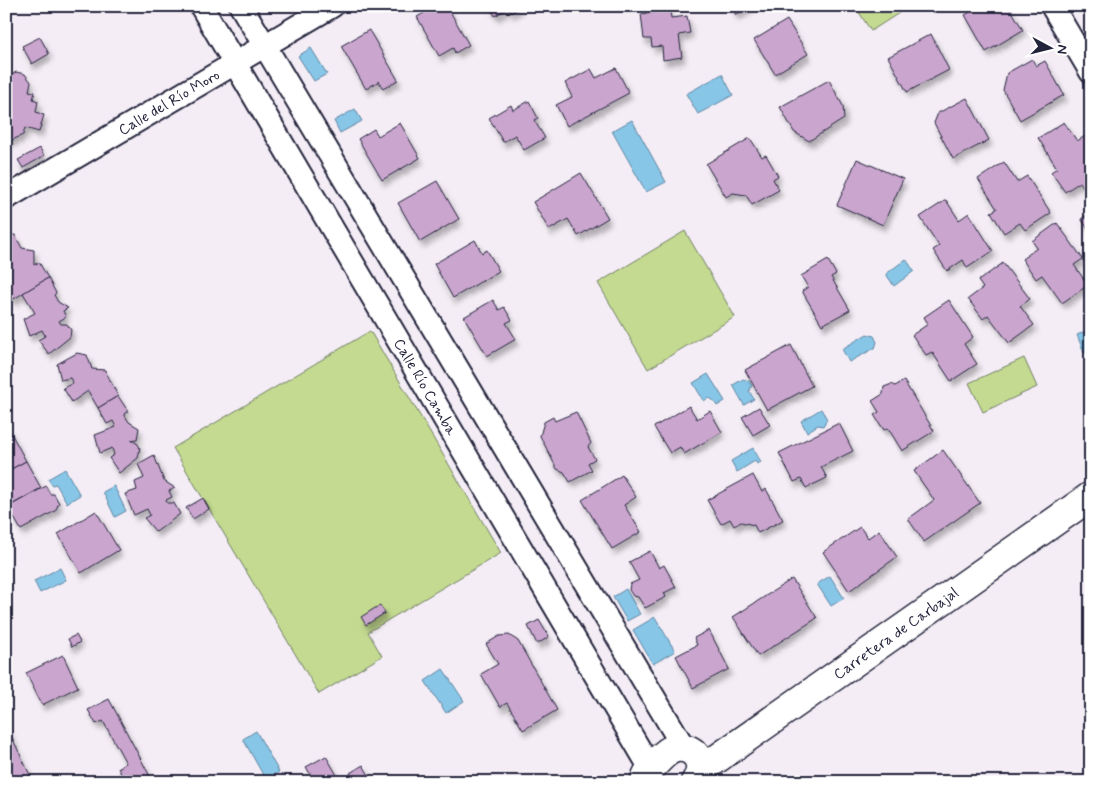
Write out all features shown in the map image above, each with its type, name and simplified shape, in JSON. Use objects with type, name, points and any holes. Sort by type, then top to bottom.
[{"type":"street","name":"Calle Río Camba","points":[[201,6],[648,775]]},
{"type":"street","points":[[241,6],[684,748]]},
{"type":"street","name":"Calle del Río Moro","points":[[6,198],[332,6]]},
{"type":"street","points":[[1052,6],[1091,72]]},
{"type":"street","name":"Carretera de Carbajal","points":[[698,776],[1091,496]]},
{"type":"street","points":[[648,775],[664,754],[675,748],[684,748],[694,752],[699,759],[698,776]]},
{"type":"green space","points":[[855,6],[910,6],[871,31]]},
{"type":"green space","points":[[685,231],[735,317],[648,369],[598,283]]},
{"type":"green space","points":[[370,331],[501,553],[368,632],[382,656],[319,694],[173,448]]},
{"type":"green space","points":[[1024,358],[1037,387],[983,412],[969,383]]},
{"type":"water","points":[[311,48],[327,74],[314,81],[298,56]]},
{"type":"water","points":[[722,74],[733,95],[698,114],[686,94]]},
{"type":"water","points":[[355,109],[362,121],[340,133],[334,121]]},
{"type":"water","points":[[632,120],[666,182],[646,192],[612,131]]},
{"type":"water","points":[[906,259],[914,271],[894,286],[886,274]]},
{"type":"water","points":[[1091,329],[1091,350],[1084,353],[1077,335]]},
{"type":"water","points":[[867,334],[874,336],[877,342],[875,348],[849,362],[842,349]]},
{"type":"water","points":[[708,374],[725,401],[717,406],[713,400],[708,398],[704,401],[693,383]]},
{"type":"water","points":[[743,379],[749,381],[752,386],[749,391],[754,399],[744,405],[733,385]]},
{"type":"water","points":[[821,409],[827,419],[823,426],[818,425],[807,432],[801,421]]},
{"type":"water","points":[[753,448],[761,462],[757,464],[755,461],[737,472],[731,461]]},
{"type":"water","points":[[65,469],[80,495],[67,503],[56,484],[52,485],[48,479]]},
{"type":"water","points":[[114,486],[126,511],[115,517],[103,492]]},
{"type":"water","points":[[60,568],[66,580],[40,593],[34,581]]},
{"type":"water","points":[[830,576],[844,598],[831,606],[817,584]]},
{"type":"water","points":[[626,589],[640,614],[627,621],[613,597]]},
{"type":"water","points":[[655,617],[675,651],[653,664],[633,630]]},
{"type":"water","points":[[443,669],[464,701],[446,713],[425,681]]},
{"type":"water","points":[[256,731],[279,772],[266,780],[243,739]]},
{"type":"building","points":[[436,6],[447,6],[469,45],[455,53],[453,48],[439,56],[417,17]]},
{"type":"building","points":[[489,6],[522,6],[511,13],[508,8],[495,16]]},
{"type":"building","points":[[731,6],[751,6],[736,15]]},
{"type":"building","points":[[980,6],[1009,6],[1023,30],[986,52],[965,15]]},
{"type":"building","points":[[670,10],[671,18],[687,16],[690,33],[679,35],[682,57],[663,60],[662,46],[652,47],[651,39],[644,39],[641,14]]},
{"type":"building","points":[[787,20],[808,54],[775,74],[754,40]]},
{"type":"building","points":[[369,30],[398,80],[383,89],[379,81],[366,89],[341,46]]},
{"type":"building","points":[[931,34],[949,70],[907,92],[888,57]]},
{"type":"building","points":[[40,37],[49,54],[32,64],[22,46]]},
{"type":"building","points":[[1032,59],[1036,66],[1045,61],[1064,95],[1020,120],[1003,90],[1007,73]]},
{"type":"building","points":[[616,68],[629,93],[567,126],[556,105],[572,97],[565,83],[591,69],[596,78]]},
{"type":"building","points":[[16,72],[25,74],[31,82],[29,91],[35,92],[33,99],[38,101],[36,112],[44,115],[39,132],[25,128],[23,135],[6,143],[6,82],[8,77]]},
{"type":"building","points":[[829,80],[843,106],[844,119],[809,141],[794,132],[780,107]]},
{"type":"building","points":[[967,98],[989,140],[953,159],[934,123],[938,113]]},
{"type":"building","points":[[529,101],[538,118],[534,120],[545,138],[524,150],[515,135],[503,142],[489,118],[511,105],[513,110]]},
{"type":"building","points":[[1064,122],[1077,141],[1087,135],[1091,141],[1091,185],[1085,189],[1080,182],[1065,192],[1051,172],[1057,168],[1038,138]]},
{"type":"building","points":[[400,123],[420,158],[382,180],[358,139],[374,129],[378,136]]},
{"type":"building","points":[[750,138],[762,157],[766,155],[778,176],[773,179],[779,190],[752,205],[746,195],[733,193],[726,197],[706,164]]},
{"type":"building","points":[[40,148],[44,156],[23,168],[18,160]]},
{"type":"building","points":[[857,159],[903,179],[883,225],[837,205]]},
{"type":"building","points":[[1004,162],[1017,182],[1027,176],[1051,213],[1025,230],[1020,223],[1004,233],[991,212],[997,209],[978,179]]},
{"type":"building","points":[[581,173],[608,218],[578,236],[568,219],[549,230],[533,202]]},
{"type":"building","points":[[437,181],[459,219],[420,242],[398,203]]},
{"type":"building","points":[[946,200],[959,220],[969,213],[993,251],[967,268],[963,260],[947,271],[933,250],[939,246],[920,217]]},
{"type":"building","points":[[1091,212],[1091,233],[1081,219]]},
{"type":"building","points":[[1057,223],[1083,259],[1074,265],[1088,285],[1062,303],[1042,275],[1036,279],[1022,259],[1037,248],[1032,241]]},
{"type":"building","points":[[6,234],[15,235],[22,248],[34,250],[34,265],[39,262],[48,278],[12,300],[6,292]]},
{"type":"building","points":[[475,240],[482,253],[487,250],[499,271],[453,298],[434,264]]},
{"type":"building","points":[[828,260],[836,274],[831,277],[850,310],[822,325],[802,291],[808,287],[801,276]]},
{"type":"building","points":[[1003,263],[1030,299],[1020,306],[1034,325],[1009,343],[988,315],[983,319],[968,299],[983,288],[978,281]]},
{"type":"building","points":[[48,278],[56,293],[54,295],[58,302],[68,308],[63,311],[66,317],[59,321],[61,324],[67,324],[71,330],[70,337],[49,354],[38,340],[45,336],[42,330],[29,336],[23,319],[35,313],[23,293]]},
{"type":"building","points":[[493,300],[499,310],[504,307],[512,320],[506,323],[516,339],[487,356],[464,317]]},
{"type":"building","points":[[949,300],[973,337],[964,344],[977,364],[951,381],[932,352],[926,355],[912,335],[928,324],[924,317]]},
{"type":"building","points":[[791,345],[812,386],[767,410],[745,370]]},
{"type":"building","points":[[77,353],[87,355],[92,369],[105,370],[118,396],[98,408],[88,391],[72,402],[63,388],[73,383],[70,378],[61,380],[57,364]]},
{"type":"building","points":[[904,381],[934,431],[902,451],[888,428],[884,430],[874,415],[879,412],[872,401],[883,394],[884,387],[892,384],[895,386]]},
{"type":"building","points":[[118,396],[128,411],[124,414],[129,422],[139,428],[137,439],[131,440],[138,444],[140,448],[138,458],[119,473],[109,458],[114,455],[112,448],[100,453],[95,435],[116,427],[113,421],[107,424],[98,408]]},
{"type":"building","points":[[689,406],[697,419],[710,411],[722,432],[684,454],[680,447],[670,453],[654,427]]},
{"type":"building","points":[[759,407],[770,425],[753,435],[742,417]]},
{"type":"building","points":[[576,412],[591,443],[588,447],[595,459],[588,463],[592,470],[570,482],[564,472],[557,469],[540,436],[544,422],[553,417],[555,421]]},
{"type":"building","points":[[839,423],[853,451],[821,467],[827,478],[806,488],[801,479],[794,482],[779,453]]},
{"type":"building","points":[[6,425],[12,435],[6,439]]},
{"type":"building","points":[[12,435],[26,461],[6,472],[6,439]]},
{"type":"building","points":[[943,450],[980,503],[924,542],[908,519],[934,500],[914,471]]},
{"type":"building","points":[[154,455],[164,481],[175,488],[169,491],[172,497],[166,500],[167,503],[174,503],[180,514],[156,532],[144,518],[150,515],[147,509],[134,515],[125,494],[137,490],[135,482],[144,478],[138,464]]},
{"type":"building","points":[[26,461],[41,488],[8,507],[6,505],[6,472]]},
{"type":"building","points":[[622,475],[636,497],[624,505],[641,532],[612,549],[582,500]]},
{"type":"building","points":[[753,475],[762,492],[766,489],[783,520],[758,533],[754,525],[741,522],[734,526],[730,519],[721,524],[707,500]]},
{"type":"building","points":[[46,486],[50,494],[54,494],[59,503],[55,511],[21,530],[8,507]]},
{"type":"building","points":[[203,498],[209,509],[193,519],[186,508]]},
{"type":"building","points":[[96,511],[119,550],[81,573],[58,534]]},
{"type":"building","points":[[860,527],[868,538],[879,530],[897,557],[849,591],[823,552]]},
{"type":"building","points":[[650,551],[659,568],[664,565],[676,587],[664,593],[666,597],[645,608],[638,597],[633,596],[629,590],[630,584],[639,580],[629,562]]},
{"type":"building","points":[[792,579],[817,618],[758,656],[733,617]]},
{"type":"building","points":[[380,605],[385,613],[366,625],[361,617]]},
{"type":"building","points":[[539,620],[549,637],[537,644],[528,626]]},
{"type":"building","points":[[709,630],[729,669],[693,688],[676,656],[697,645],[694,638]]},
{"type":"building","points":[[76,635],[80,642],[72,647],[68,639]]},
{"type":"building","points":[[509,635],[518,641],[557,710],[523,730],[507,703],[500,707],[481,674],[498,664],[486,644],[499,636]]},
{"type":"building","points":[[63,655],[78,687],[42,705],[26,673]]},
{"type":"building","points":[[109,699],[153,782],[136,782],[132,774],[123,778],[118,768],[126,763],[103,721],[96,724],[88,710]]},
{"type":"building","points":[[6,725],[31,777],[20,782],[6,782]]},
{"type":"building","points":[[326,756],[341,782],[315,782],[306,767]]},
{"type":"building","points":[[363,765],[373,782],[354,782],[350,773]]}]
